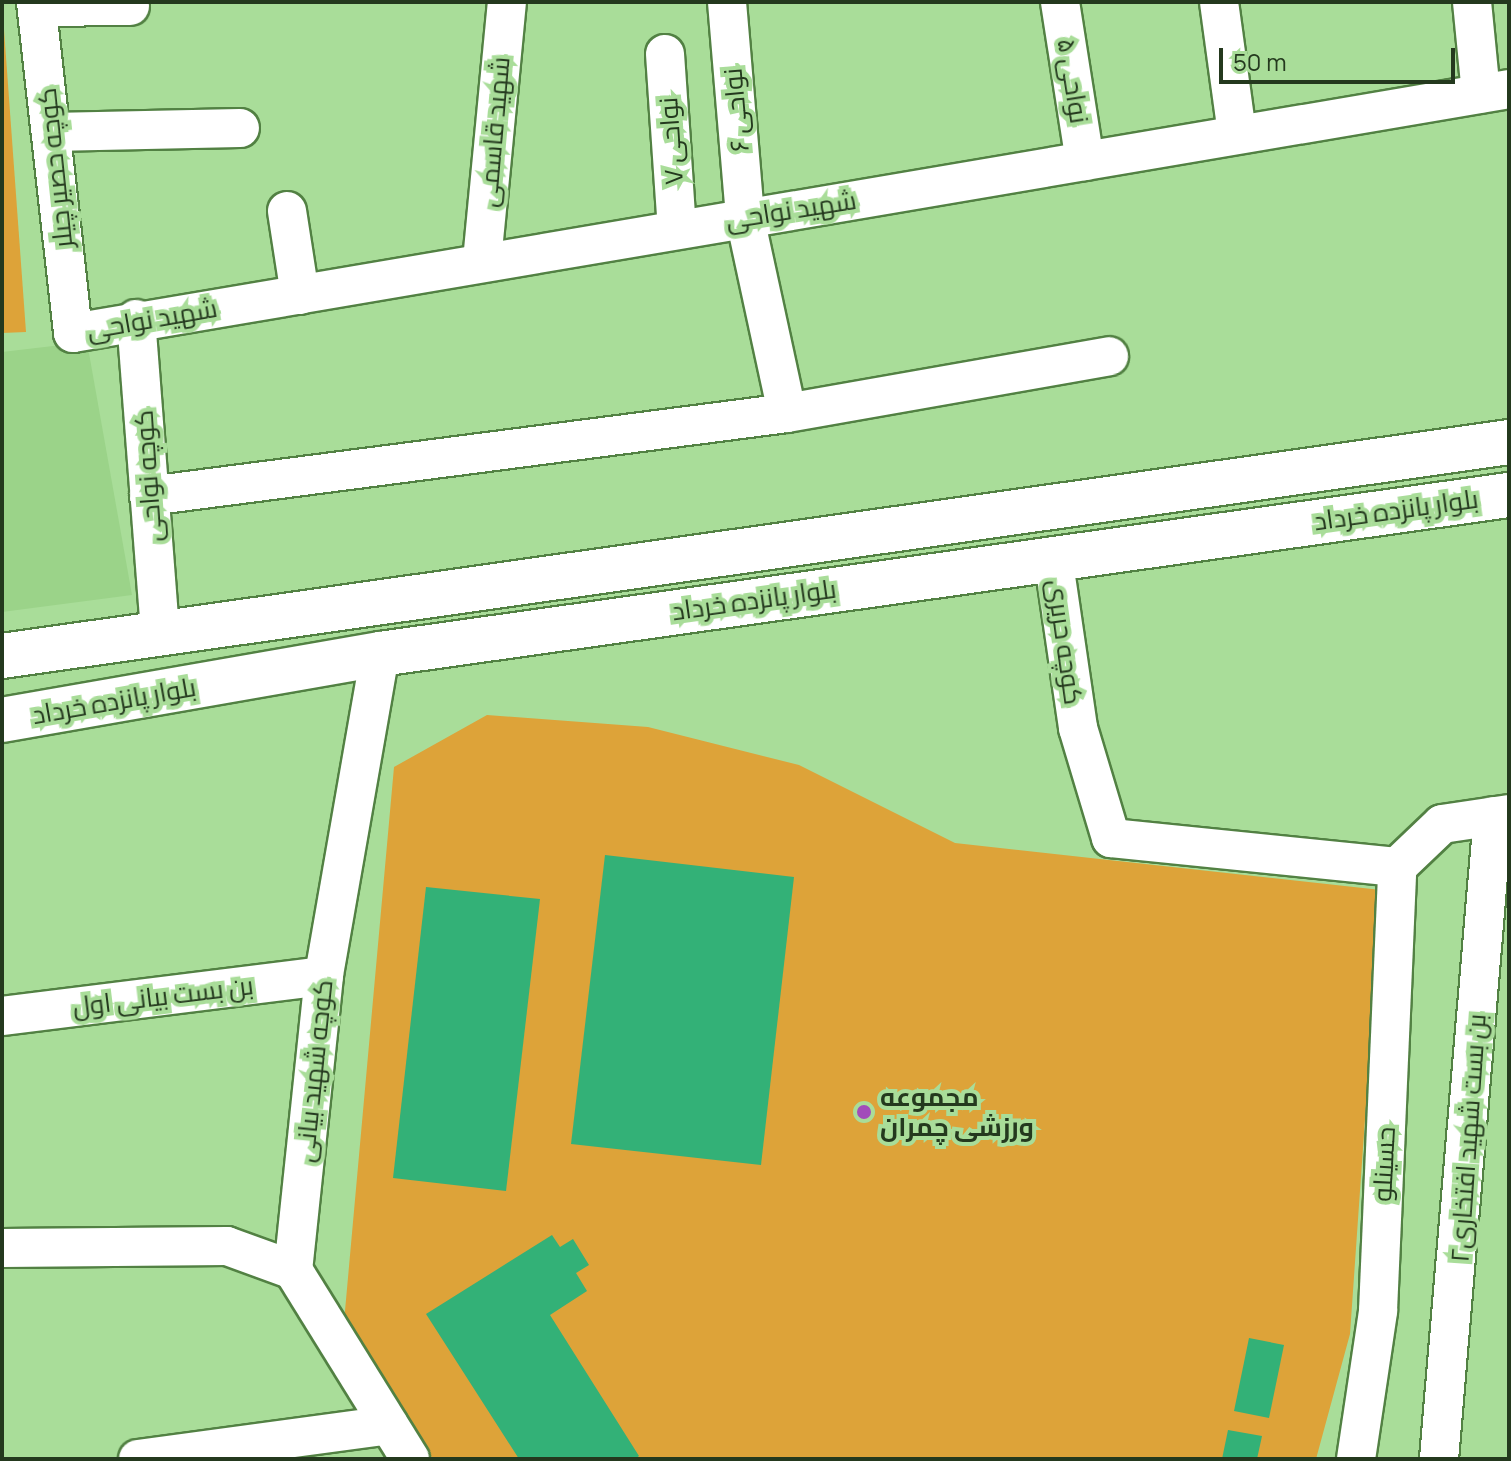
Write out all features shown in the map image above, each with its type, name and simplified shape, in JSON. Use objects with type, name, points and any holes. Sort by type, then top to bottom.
[{"type":"main road","name":"بلوار پانزده خرداد","points":[[2,656],[1509,442]]},
{"type":"main road","name":"بلوار پانزده خرداد","points":[[2,720],[380,654],[1053,556],[1509,495]]},
{"type":"street","name":"شهید قاسمی","points":[[482,261],[507,2]]},
{"type":"street","name":"نواحی ۶","points":[[727,2],[745,218],[787,413]]},
{"type":"street","name":"نواحی ۵","points":[[1060,2],[1085,161]]},
{"type":"street","points":[[1219,2],[1237,134]]},
{"type":"street","points":[[1472,2],[1495,91]]},
{"type":"street","points":[[36,4],[130,6]]},
{"type":"street","name":"کوچه حصیر چیلر","points":[[36,4],[73,333]]},
{"type":"street","name":"نواحی ۷","points":[[665,54],[677,228]]},
{"type":"street","name":"شهید نواحی","points":[[73,333],[136,319],[300,295],[482,261],[1495,91]]},
{"type":"street","points":[[51,132],[240,128]]},
{"type":"street","points":[[287,211],[300,295]]},
{"type":"street","name":"کوچه نواحی","points":[[136,319],[160,633]]},
{"type":"street","points":[[149,496],[787,413],[1109,356]]},
{"type":"street","name":"کوچه حریری","points":[[1053,556],[1078,728],[1111,838],[1397,867]]},
{"type":"street","name":"کوچه شهید بیانی","points":[[293,1270],[324,976],[380,654]]},
{"type":"street","points":[[1397,867],[1442,824],[1501,815]]},
{"type":"street","name":"بن بست شهید افتخاری۲","points":[[1439,1459],[1501,815]]},
{"type":"street","name":"حسینلو","points":[[1356,1459],[1378,1311],[1397,867]]},
{"type":"street","name":"بن بست بیانی اول","points":[[2,1016],[324,976]]},
{"type":"street","points":[[2,1248],[227,1246],[293,1270],[410,1459]]},
{"type":"street","points":[[138,1459],[389,1425]]},
{"type":"shaded area","points":[[2,2],[26,332],[2,333]]},
{"type":"shaded area","points":[[87,342],[132,595],[2,612],[2,352]]},
{"type":"shaded area","name":"مجموعه ورزشی چمران","points":[[487,715],[648,727],[799,765],[955,843],[1381,890],[1350,1334],[1316,1459],[433,1459],[343,1333],[394,767]]},
{"type":"building","points":[[605,855],[794,877],[761,1165],[571,1144]]},
{"type":"building","points":[[426,887],[540,899],[506,1191],[393,1178]]},
{"type":"building","points":[[552,1235],[560,1247],[573,1239],[589,1265],[576,1273],[587,1291],[550,1315],[639,1456],[635,1459],[519,1459],[426,1314]]},
{"type":"building","points":[[1249,1338],[1284,1345],[1269,1418],[1234,1411]]},
{"type":"building","points":[[1228,1430],[1262,1436],[1257,1459],[1222,1459]]},
{"type":"place","name":"مجموعه ورزشی چمران","points":[[864,1112]]}]
